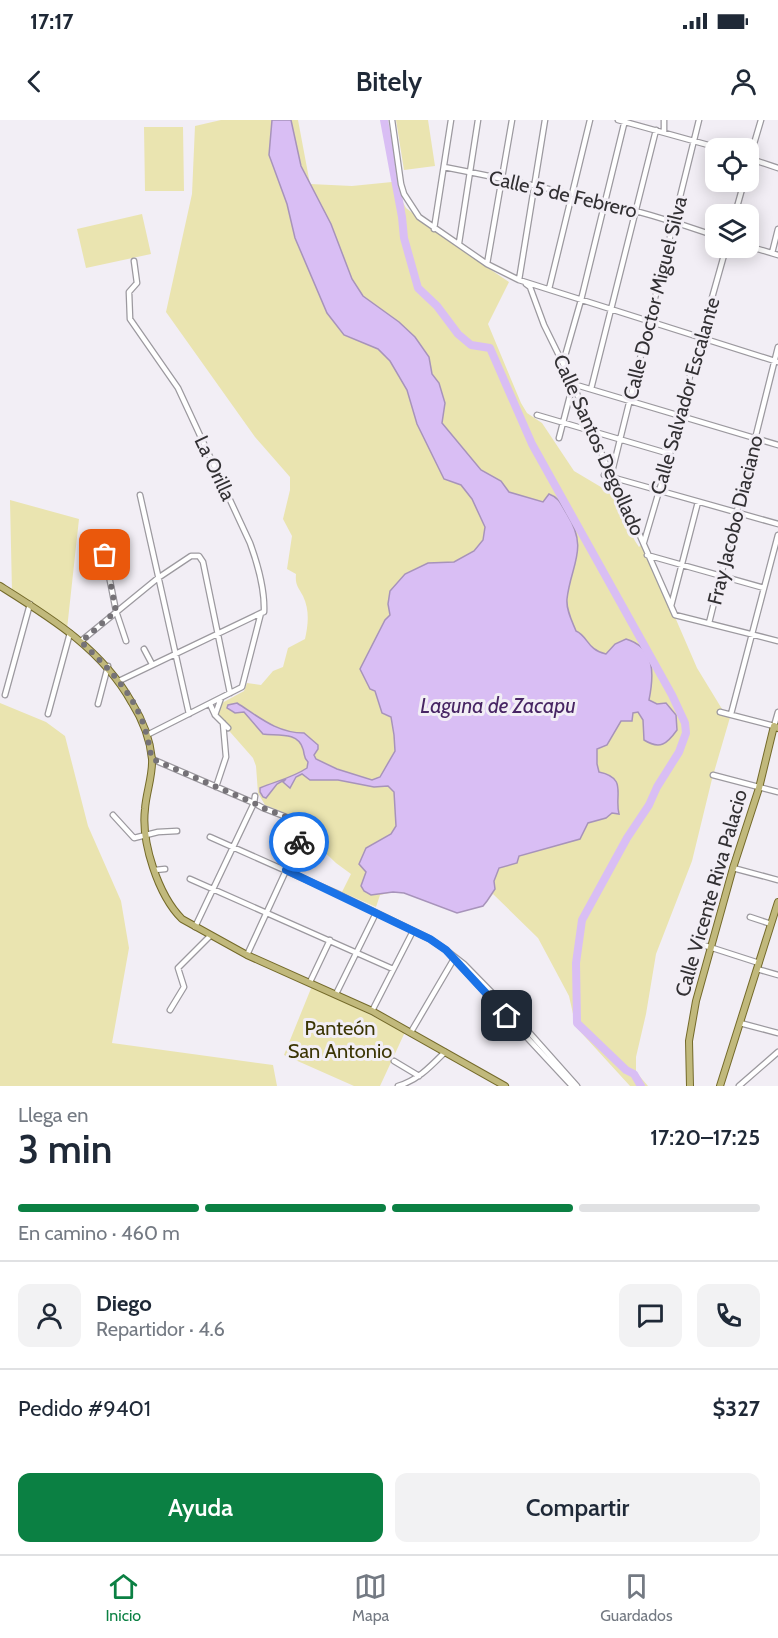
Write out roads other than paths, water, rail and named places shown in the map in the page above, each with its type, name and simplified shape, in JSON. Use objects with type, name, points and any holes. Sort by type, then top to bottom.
[{"type":"main road","points":[[0,586],[70,632],[108,666],[138,712],[147,735],[152,759],[145,811],[145,835],[163,893],[173,910],[210,936],[372,1011],[505,1086]]},
{"type":"main road","name":"Calle Vicente Riva Palacio","points":[[690,1086],[688,1041],[696,1001],[776,727]]},
{"type":"main road","points":[[720,1086],[771,924],[777,913],[778,902]]},
{"type":"street","points":[[392,120],[404,194],[412,209],[434,229],[459,243],[487,264],[533,286],[776,362]]},
{"type":"street","points":[[434,229],[452,120]]},
{"type":"street","points":[[459,243],[478,120]]},
{"type":"street","points":[[487,264],[512,120]]},
{"type":"street","points":[[519,280],[545,120]]},
{"type":"street","points":[[549,290],[590,120]]},
{"type":"street","points":[[618,120],[705,144]]},
{"type":"street","points":[[664,120],[664,132]]},
{"type":"street","name":"Calle Doctor Miguel Silva","points":[[613,477],[648,321],[699,120]]},
{"type":"street","points":[[756,138],[761,120]]},
{"type":"street","points":[[562,363],[581,300],[625,121]]},
{"type":"street","points":[[591,389],[656,130]]},
{"type":"street","points":[[759,163],[778,168]]},
{"type":"street","name":"Calle 5 de Febrero","points":[[444,167],[572,194],[673,221],[705,232]]},
{"type":"street","points":[[772,253],[778,229]]},
{"type":"street","points":[[759,249],[778,255]]},
{"type":"street","name":"Calle Salvador Escalante","points":[[643,543],[658,491],[661,488],[723,258]]},
{"type":"street","name":"La Orilla","points":[[134,261],[137,283],[129,292],[130,318],[178,388],[236,511],[256,560],[265,601],[264,612],[261,613],[242,687],[230,693]]},
{"type":"street","name":"Calle Santos Degollado","points":[[533,286],[544,325],[573,384],[675,615],[709,623]]},
{"type":"street","name":"Fray Jacobo Diaciano","points":[[709,623],[778,347]]},
{"type":"street","points":[[559,438],[573,384],[778,445]]},
{"type":"street","points":[[537,415],[670,454]]},
{"type":"street","points":[[604,475],[778,524]]},
{"type":"street","points":[[140,495],[189,714]]},
{"type":"street","points":[[671,606],[698,502]]},
{"type":"street","points":[[731,714],[778,535]]},
{"type":"street","points":[[101,536],[116,611],[126,641]]},
{"type":"street","points":[[647,555],[764,588]]},
{"type":"street","points":[[81,642],[158,578],[191,556],[199,556],[203,562],[230,693],[147,735]]},
{"type":"street","points":[[5,695],[30,604]]},
{"type":"street","points":[[119,681],[261,613]]},
{"type":"street","points":[[709,623],[778,641]]},
{"type":"street","points":[[48,714],[70,632]]},
{"type":"street","points":[[144,649],[152,664]]},
{"type":"street","points":[[98,704],[108,666]]},
{"type":"street","points":[[215,715],[221,698]]},
{"type":"street","points":[[210,704],[215,715],[228,729]]},
{"type":"street","points":[[720,712],[776,727]]},
{"type":"street","name":"Calle Vicente Riva Palacio","points":[[776,727],[778,712]]},
{"type":"street","points":[[216,787],[226,757],[223,723]]},
{"type":"street","points":[[152,759],[307,825],[247,955]]},
{"type":"street","points":[[712,776],[778,792]]},
{"type":"street","points":[[195,927],[254,803],[255,796]]},
{"type":"street","points":[[113,814],[134,838],[158,832],[177,831]]},
{"type":"street","points":[[210,837],[376,913],[446,950],[512,1013],[577,1086]]},
{"type":"street","points":[[733,868],[778,880]]},
{"type":"street","points":[[155,870],[165,869]]},
{"type":"street","points":[[190,879],[393,969]]},
{"type":"street","points":[[336,994],[376,913]]},
{"type":"street","points":[[750,917],[771,924]]},
{"type":"street","points":[[372,1011],[413,931]]},
{"type":"street","points":[[170,1010],[184,987],[178,968],[210,936]]},
{"type":"street","points":[[310,982],[330,940]]},
{"type":"street","points":[[697,942],[778,975]]},
{"type":"street","points":[[411,1032],[455,958]]},
{"type":"street","points":[[455,958],[573,1086]]},
{"type":"street","points":[[740,1023],[778,1033]]},
{"type":"street","points":[[398,1086],[419,1076],[445,1052]]},
{"type":"street","points":[[739,1086],[778,1052]]},
{"type":"street","points":[[394,1061],[419,1076]]},
{"type":"water","name":"Laguna de Zacapu","points":[[272,120],[291,120],[301,166],[331,224],[352,279],[363,296],[399,322],[415,337],[429,357],[432,374],[439,383],[445,403],[442,423],[481,470],[501,481],[509,492],[543,502],[549,494],[562,505],[577,537],[577,556],[567,599],[576,631],[591,646],[606,654],[615,644],[626,639],[636,643],[648,656],[651,664],[652,681],[649,700],[657,704],[666,703],[676,715],[677,730],[663,744],[654,745],[644,740],[643,720],[638,712],[633,713],[632,721],[621,721],[607,745],[597,749],[599,772],[614,778],[617,783],[619,814],[612,813],[606,818],[588,823],[580,839],[519,856],[517,863],[499,868],[494,881],[495,889],[483,906],[457,913],[404,893],[371,895],[361,886],[366,872],[359,864],[366,848],[391,834],[396,826],[394,792],[388,786],[374,787],[338,780],[310,780],[302,774],[296,777],[290,788],[283,782],[286,779],[277,784],[266,798],[263,797],[260,788],[307,768],[308,762],[303,749],[300,743],[292,737],[263,734],[244,712],[235,713],[227,708],[228,705],[237,703],[277,727],[304,733],[318,745],[314,755],[316,759],[337,769],[372,780],[380,777],[395,751],[391,717],[382,713],[375,691],[370,689],[360,669],[385,620],[390,615],[388,604],[390,591],[405,574],[428,563],[454,562],[474,551],[483,540],[485,527],[472,499],[461,485],[444,479],[417,424],[407,390],[390,361],[378,349],[344,335],[327,313],[295,238],[287,204],[269,155]]},
{"type":"waterway","points":[[384,120],[404,238],[418,288],[437,306],[458,334],[471,345],[490,348],[532,444],[672,695],[685,723],[686,733],[679,752],[627,838],[582,920],[576,963],[577,1023],[626,1070],[634,1074],[641,1086]]},
{"type":"park label","name":"Panteón San Antonio","points":[[340,1040]]}]
